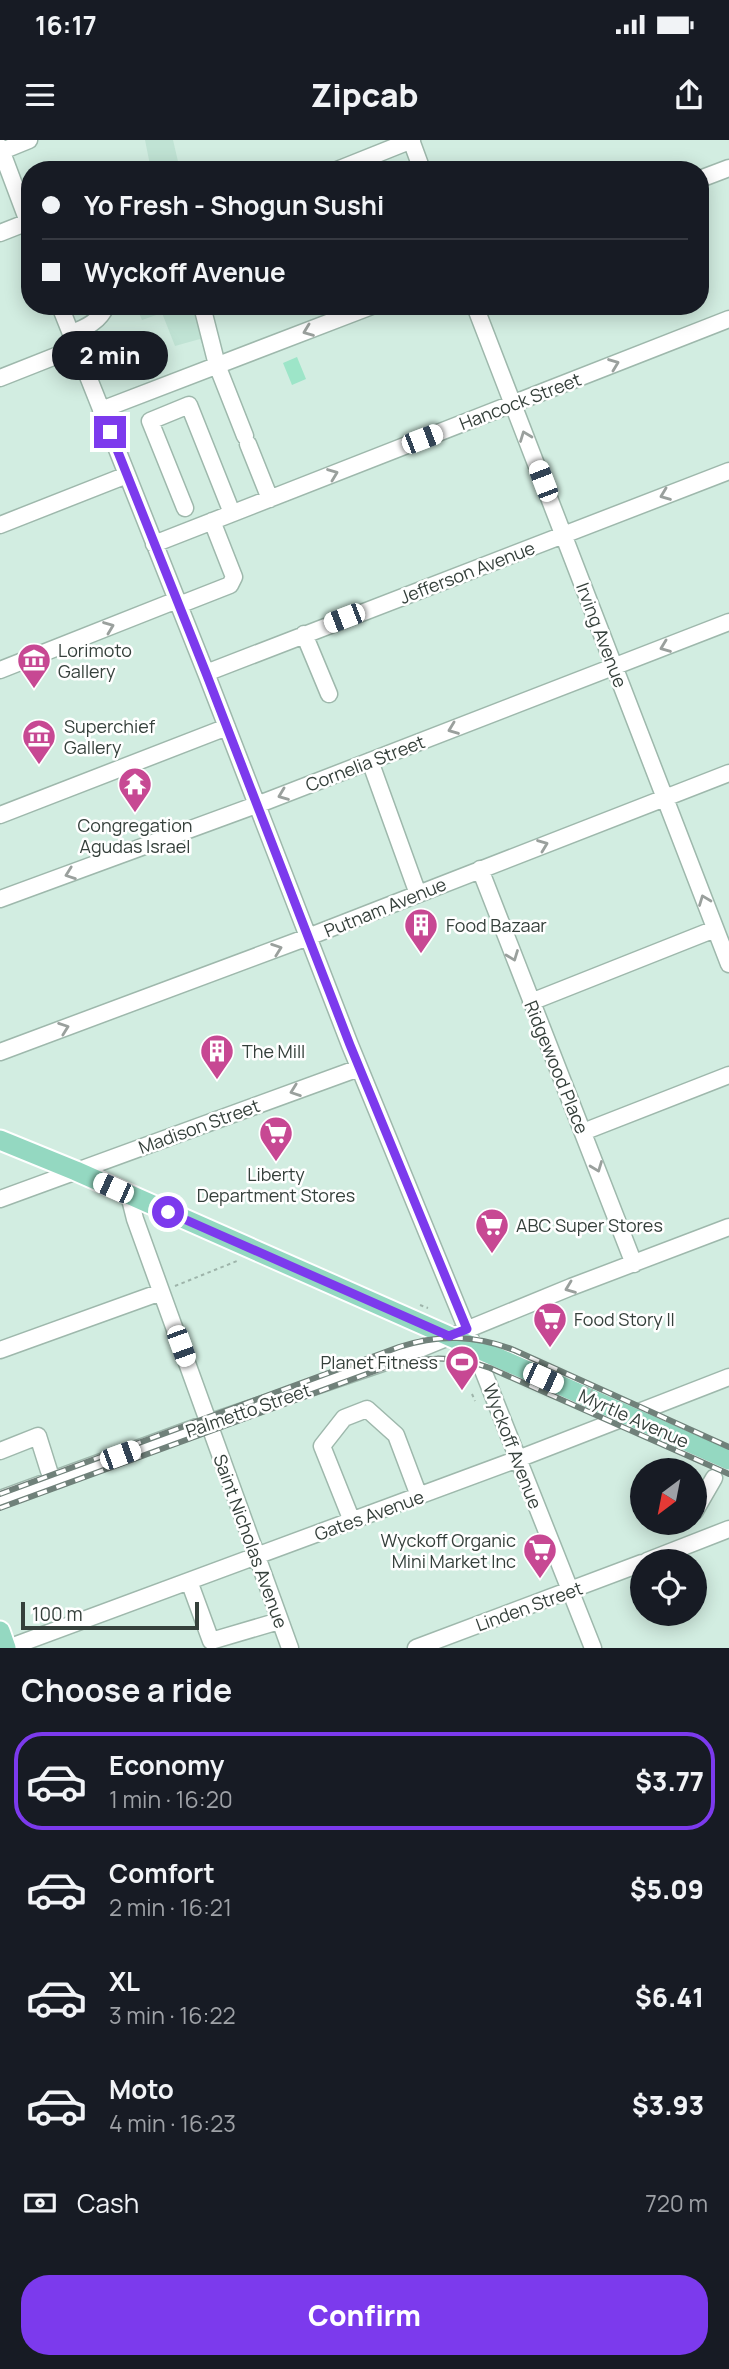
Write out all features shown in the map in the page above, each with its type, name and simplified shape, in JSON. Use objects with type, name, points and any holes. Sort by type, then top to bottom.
[{"type":"main road","name":"Myrtle Avenue","points":[[0,1140],[463,1338],[729,1460]]},
{"type":"main road","points":[[0,1631],[7,1648]]},
{"type":"street","points":[[21,203],[1,149],[29,140]]},
{"type":"street","points":[[359,161],[411,140],[419,161]]},
{"type":"street","points":[[709,176],[729,168]]},
{"type":"street","points":[[0,233],[21,227]]},
{"type":"street","name":"Wyckoff Avenue","points":[[63,315],[206,673],[463,1338],[518,1459],[593,1648]]},
{"type":"street","points":[[0,378],[73,341],[102,315]]},
{"type":"street","points":[[204,315],[217,365],[270,499]]},
{"type":"street","points":[[101,410],[348,315]]},
{"type":"street","name":"Irving Avenue","points":[[479,315],[729,964]]},
{"type":"street","name":"Hancock Street","points":[[155,544],[729,320]]},
{"type":"street","points":[[156,389],[167,414]]},
{"type":"street","points":[[185,508],[150,421],[189,405],[232,513]]},
{"type":"street","name":"Jefferson Avenue","points":[[206,673],[729,471]]},
{"type":"street","points":[[0,525],[127,475]]},
{"type":"street","points":[[0,670],[230,585],[234,577],[212,521]]},
{"type":"street","name":"Cornelia Street","points":[[0,899],[256,806],[729,622]]},
{"type":"street","points":[[304,634],[329,694]]},
{"type":"street","points":[[0,816],[227,727]]},
{"type":"street","points":[[370,761],[418,894]]},
{"type":"street","name":"Putnam Avenue","points":[[0,1052],[308,937],[729,773]]},
{"type":"street","name":"Ridgewood Place","points":[[480,869],[634,1264]]},
{"type":"street","points":[[531,1002],[715,929]]},
{"type":"street","name":"Madison Street","points":[[0,1199],[359,1068]]},
{"type":"street","points":[[583,1132],[729,1075]]},
{"type":"street","name":"Saint Nicholas Avenue","points":[[129,1195],[135,1219],[168,1289],[208,1423],[290,1648]]},
{"type":"street","name":"Palmetto Street","points":[[0,1499],[208,1423],[463,1338],[571,1287],[729,1227]]},
{"type":"street","points":[[0,1350],[168,1289]]},
{"type":"street","name":"Gates Avenue","points":[[7,1648],[518,1459],[729,1377]]},
{"type":"street","points":[[352,1521],[322,1446],[344,1418],[367,1409],[396,1435],[419,1496]]},
{"type":"street","points":[[0,1451],[38,1436],[50,1471]]},
{"type":"street","points":[[707,1490],[714,1478]]},
{"type":"street","name":"Linden Street","points":[[678,1549],[729,1529]]},
{"type":"street","name":"Linden Street","points":[[416,1648],[630,1568]]},
{"type":"street","points":[[189,1581],[211,1641],[279,1620]]},
{"type":"path","points":[[168,1289],[238,1261]]},
{"type":"path","points":[[421,1305],[428,1308]]},
{"type":"path","points":[[585,1387],[592,1390],[585,1405],[579,1401],[582,1393],[585,1387]]},
{"type":"path","points":[[582,1393],[591,1397],[590,1401]]},
{"type":"path","points":[[472,1394],[475,1401]]},
{"type":"shaded area","points":[[145,140],[173,140],[178,161],[149,161]]},
{"type":"shaded area","points":[[140,315],[156,315],[142,320]]},
{"type":"shaded area","points":[[163,315],[213,315],[221,343],[206,354],[200,339],[175,346]]},
{"type":"green space","points":[[297,357],[306,379],[292,385],[283,363]]},
{"type":"railway","points":[[0,1494],[399,1347],[443,1338],[485,1341],[514,1350],[729,1447]]},
{"type":"railway","points":[[0,1508],[383,1368],[424,1359],[450,1359],[490,1368],[729,1474]]},
{"type":"place","name":"Lorimoto Gallery","points":[[34,690]]},
{"type":"place","name":"Superchief Gallery","points":[[39,766]]},
{"type":"place","name":"Congregation Agudas Israel","points":[[135,814]]},
{"type":"place","name":"Food Bazaar","points":[[421,955]]},
{"type":"place","name":"The Mill","points":[[217,1081]]},
{"type":"place","name":"Liberty Department Stores","points":[[276,1163]]},
{"type":"place","name":"ABC Super Stores","points":[[492,1255]]},
{"type":"place","name":"Food Story II","points":[[550,1349]]},
{"type":"place","name":"Planet Fitness","points":[[462,1392]]},
{"type":"place","name":"Wyckoff Organic Mini Market Inc","points":[[540,1580]]},
{"type":"route","points":[[110,432],[350,1045],[467,1329],[449,1336],[168,1212]]}]
